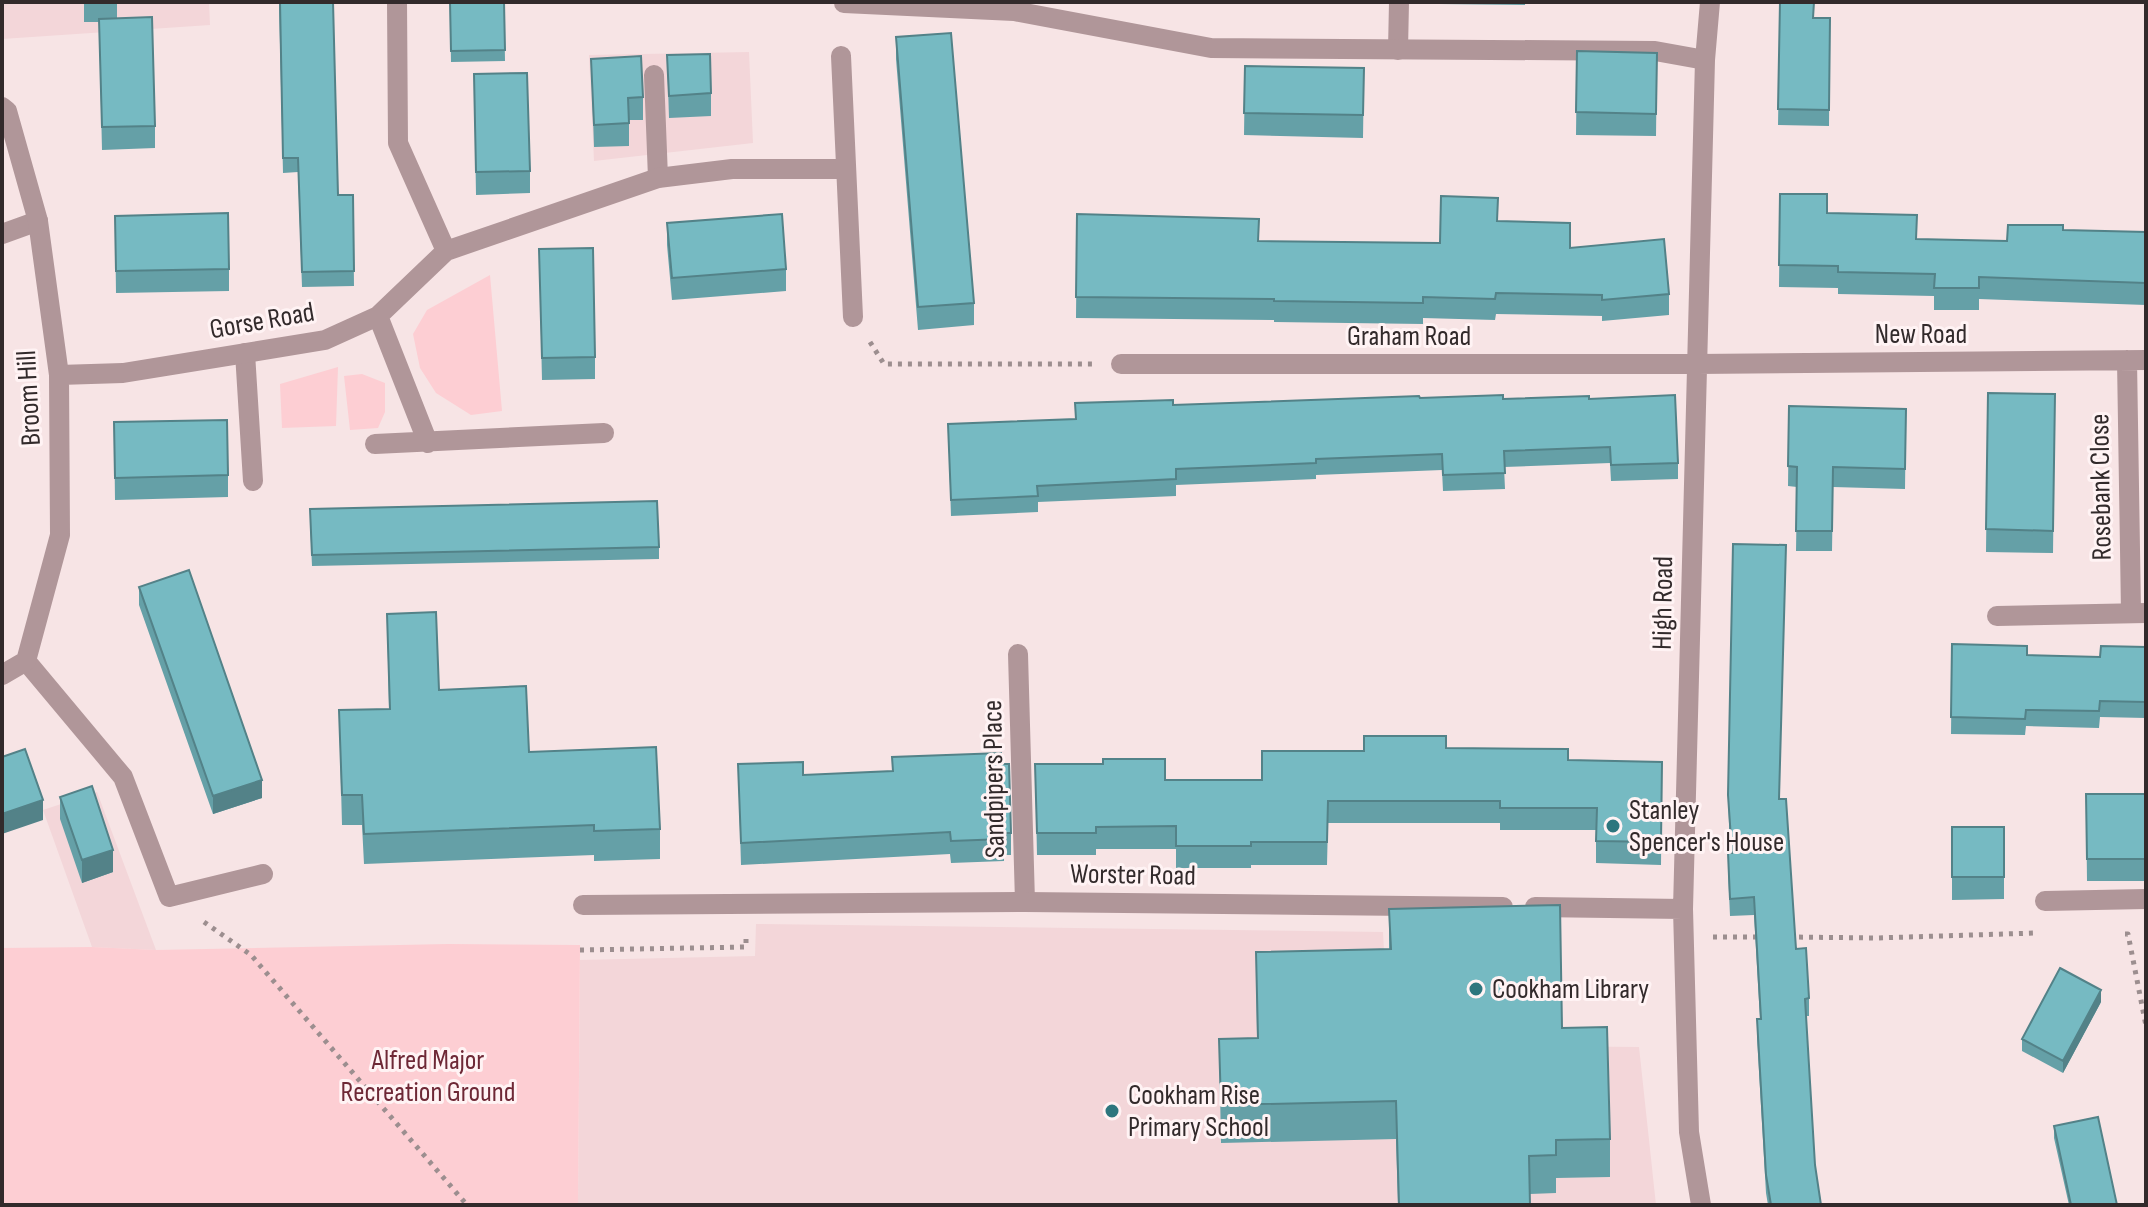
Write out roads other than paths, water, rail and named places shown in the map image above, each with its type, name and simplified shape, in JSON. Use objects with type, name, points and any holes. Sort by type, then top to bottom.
[{"type":"street","points":[[397,2],[398,143],[446,251]]},
{"type":"street","points":[[1398,50],[1399,2]]},
{"type":"street","name":"High Road","points":[[1701,1205],[1689,1132],[1683,909],[1705,60],[1710,2]]},
{"type":"street","points":[[844,3],[1014,11],[1211,48],[1655,51],[1705,60]]},
{"type":"street","points":[[841,56],[853,317]]},
{"type":"street","points":[[654,75],[658,178]]},
{"type":"street","name":"Broom Hill","points":[[2,107],[7,111],[38,221],[59,375],[60,535],[26,661]]},
{"type":"street","name":"Gorse Road","points":[[59,375],[123,373],[325,340],[378,316],[446,251],[658,178],[732,169],[845,169]]},
{"type":"street","points":[[2,234],[38,221]]},
{"type":"street","points":[[378,316],[428,443]]},
{"type":"street","points":[[245,353],[253,481]]},
{"type":"street","name":"New Road","points":[[1697,364],[2136,360]]},
{"type":"street","name":"Rosebank Close","points":[[1997,616],[2138,612],[2136,360]]},
{"type":"street","name":"Graham Road","points":[[1121,364],[1697,364]]},
{"type":"street","points":[[375,444],[604,433]]},
{"type":"street","name":"Sandpipers Place","points":[[1018,654],[1025,902]]},
{"type":"street","points":[[2,675],[26,661],[123,777],[169,897],[263,874]]},
{"type":"street","points":[[2045,901],[2146,899]]},
{"type":"street","name":"Worster Road","points":[[583,905],[1025,902],[1683,909]]},
{"type":"place","name":"Stanley Spencer's House","points":[[1613,826]]},
{"type":"place","name":"Cookham Library","points":[[1476,989]]},
{"type":"place","name":"Cookham Rise Primary School","points":[[1112,1111]]},
{"type":"park label","name":"Alfred Major Recreation Ground","points":[[428,1076]]}]
